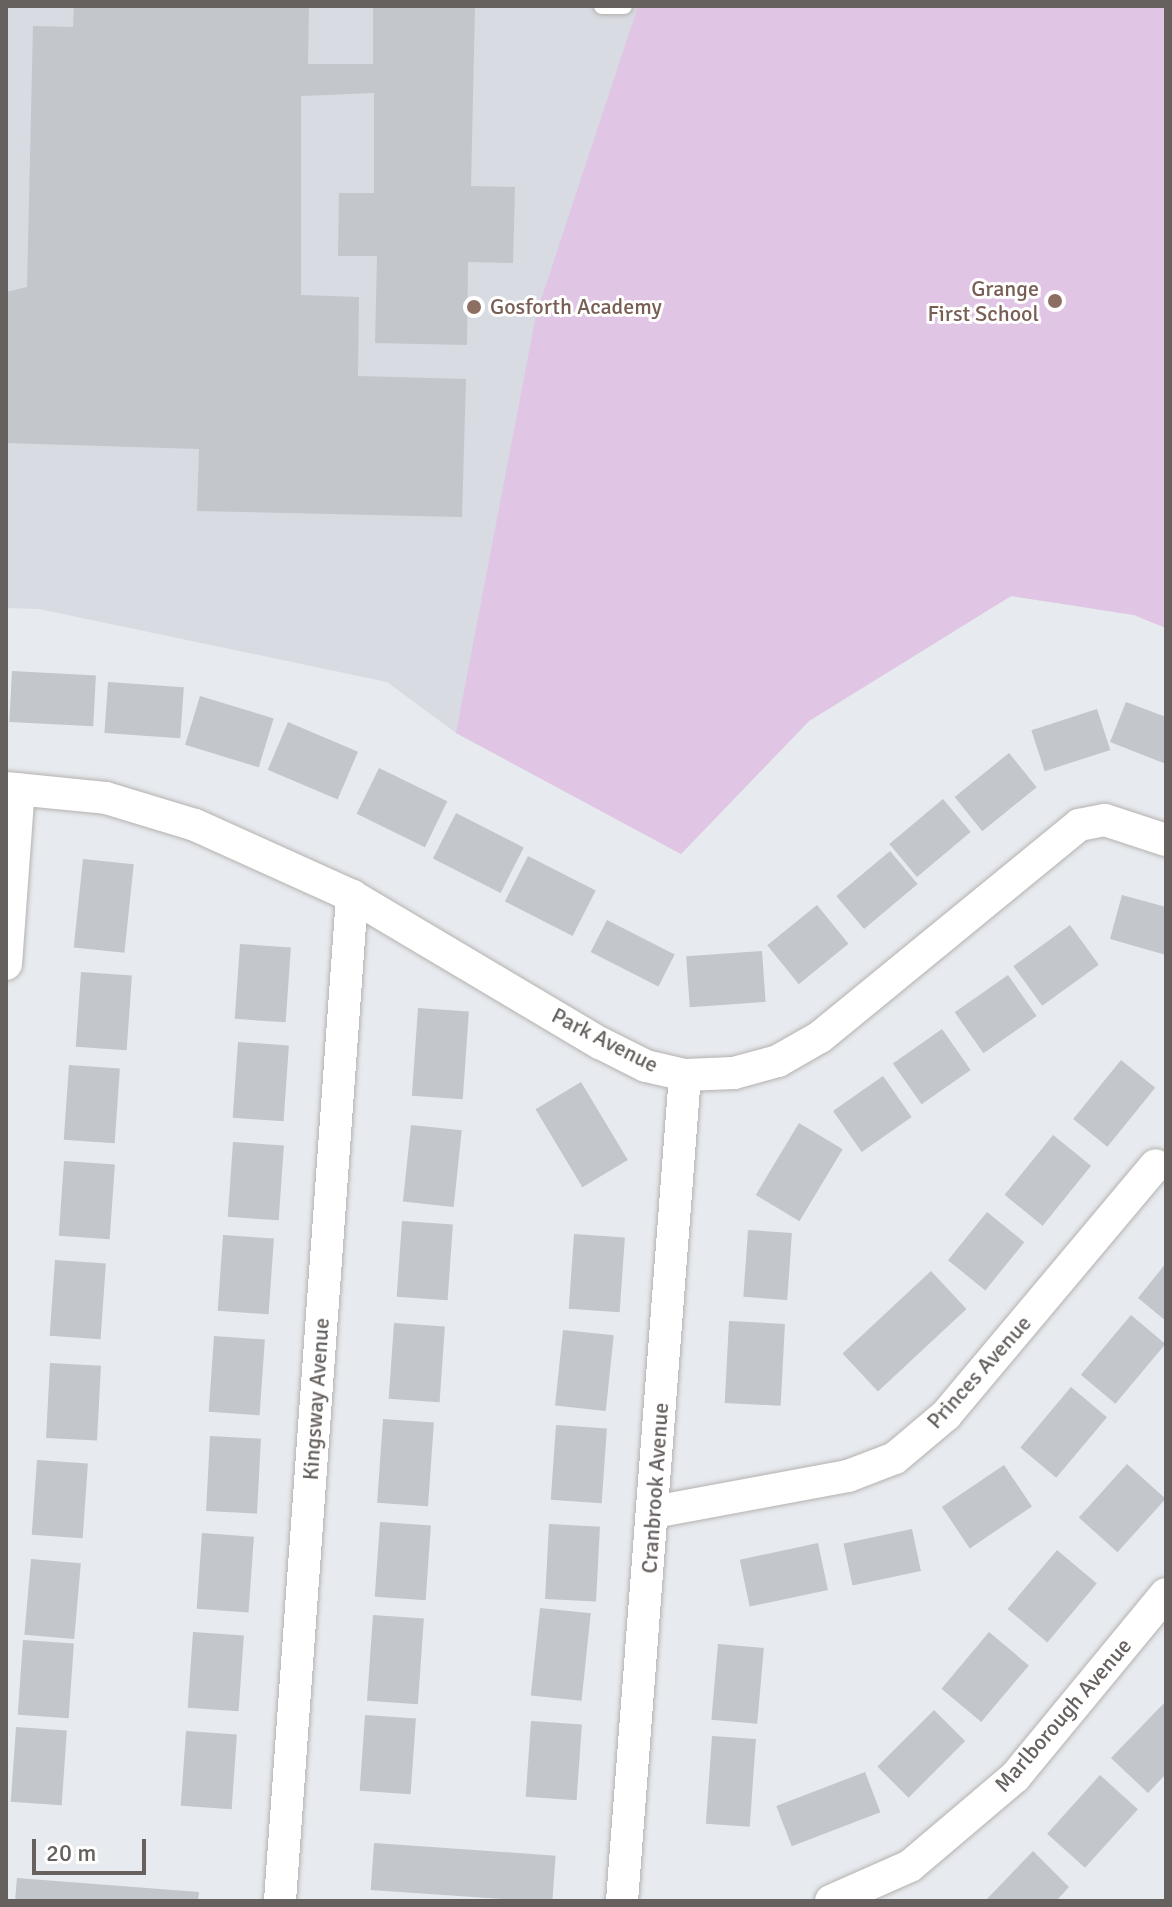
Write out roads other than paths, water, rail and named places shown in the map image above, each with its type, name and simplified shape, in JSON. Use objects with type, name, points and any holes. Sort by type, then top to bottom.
[{"type":"street","name":"Park Avenue","points":[[12,789],[106,798],[195,825],[352,896],[600,1043],[646,1066],[685,1075],[763,1065],[820,1037],[1079,825],[1105,820],[1166,840]]},
{"type":"street","points":[[6,964],[12,789]]},
{"type":"street","name":"Kingsway Avenue","points":[[280,1901],[352,896]]},
{"type":"street","name":"Cranbrook Avenue","points":[[622,1901],[685,1075]]},
{"type":"street","name":"Princes Avenue","points":[[654,1512],[848,1476],[895,1458],[946,1415],[1156,1165]]},
{"type":"street","name":"Marlborough Avenue","points":[[831,1901],[910,1866],[1015,1777],[1166,1594]]},
{"type":"lane","points":[[602,6],[624,6]]},
{"type":"place","name":"Grange First School","points":[[1055,301]]},
{"type":"place","name":"Gosforth Academy","points":[[474,307]]}]
